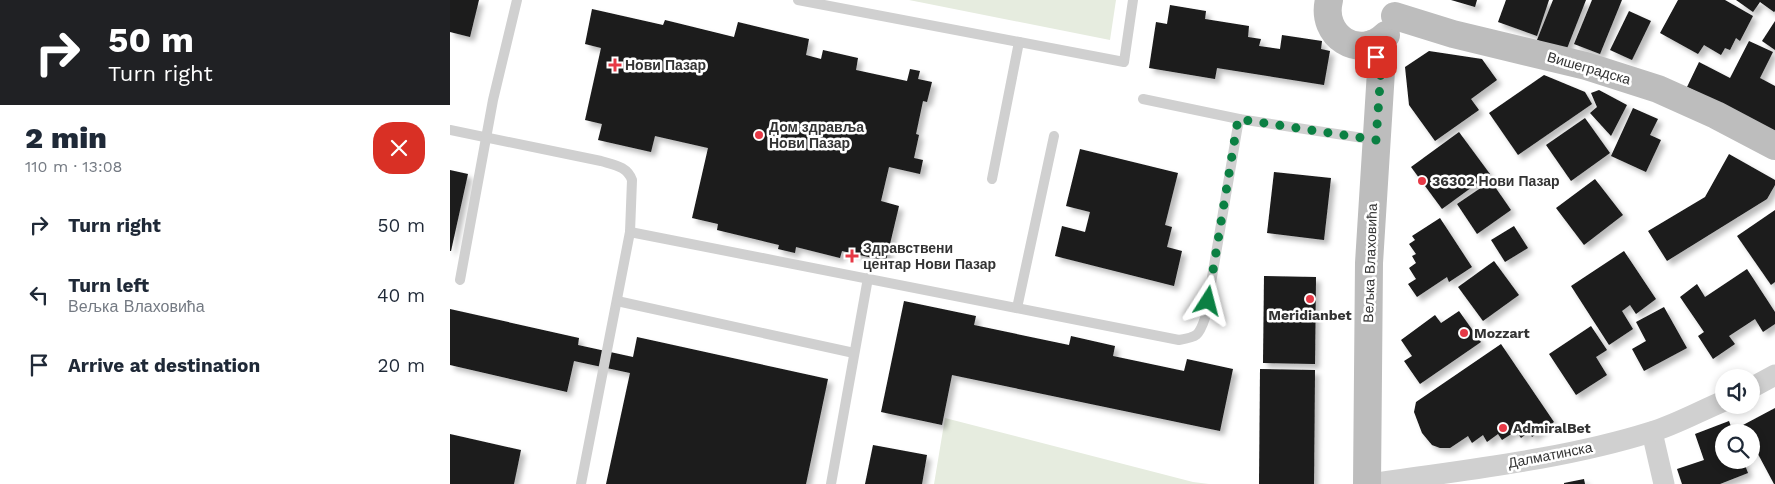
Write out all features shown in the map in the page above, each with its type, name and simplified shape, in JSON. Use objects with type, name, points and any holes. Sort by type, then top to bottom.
[{"type":"street","points":[[1329,0],[1327,7],[1328,22],[1336,35],[1356,46],[1372,44],[1385,36],[1393,23],[1394,8]]},
{"type":"street","name":"Вишеградска","points":[[1394,8],[1453,34],[1586,66],[1658,89],[1716,115],[1775,146]]},
{"type":"street","name":"Вељка Влаховића","points":[[1368,484],[1369,263],[1381,70],[1372,44]]},
{"type":"street","points":[[1760,383],[1775,375]]},
{"type":"street","name":"Далматинска","points":[[1368,484],[1508,463],[1601,446],[1652,432],[1715,404]]},
{"type":"street","points":[[1652,432],[1664,484]]},
{"type":"lane","points":[[460,280],[493,100],[517,0]]},
{"type":"lane","points":[[798,0],[1124,62],[1133,0]]},
{"type":"lane","points":[[992,179],[1019,42]]},
{"type":"lane","points":[[1143,98],[1238,119],[1376,140]]},
{"type":"lane","points":[[630,232],[1179,340],[1194,338],[1201,330],[1205,318],[1238,119]]},
{"type":"lane","points":[[450,130],[486,136],[621,166],[630,174],[632,180],[630,232],[581,484]]},
{"type":"lane","points":[[1017,308],[1054,136]]},
{"type":"lane","points":[[831,484],[868,278]]},
{"type":"lane","points":[[617,301],[854,353]]},
{"type":"shaded area","points":[[909,0],[1116,0],[1110,40]]},
{"type":"shaded area","points":[[945,418],[1193,482],[1209,484],[934,484]]},
{"type":"building","points":[[450,0],[479,0],[470,37],[450,32]]},
{"type":"building","points":[[1451,0],[1477,0],[1475,7]]},
{"type":"building","points":[[1506,0],[1549,0],[1537,36],[1498,22]]},
{"type":"building","points":[[1553,0],[1586,0],[1566,51],[1537,40]]},
{"type":"building","points":[[1592,0],[1622,0],[1600,54],[1574,44]]},
{"type":"building","points":[[1678,0],[1725,0],[1753,16],[1740,41],[1736,38],[1730,50],[1725,48],[1721,55],[1704,45],[1698,54],[1660,33]]},
{"type":"building","points":[[1736,0],[1775,0],[1775,11],[1760,2],[1753,12]]},
{"type":"building","points":[[1170,5],[1206,11],[1205,19],[1249,26],[1248,37],[1261,39],[1259,46],[1280,49],[1282,35],[1322,41],[1321,49],[1330,51],[1324,85],[1217,68],[1215,79],[1149,68],[1156,22],[1167,24]]},
{"type":"building","name":"Дом здравља Нови Пазар","points":[[592,9],[663,25],[665,20],[734,37],[738,22],[809,39],[806,55],[821,59],[823,50],[858,58],[856,70],[907,81],[910,69],[920,71],[918,79],[932,82],[927,102],[923,101],[916,134],[919,135],[914,158],[923,160],[920,174],[889,167],[881,201],[899,206],[886,261],[842,251],[840,258],[796,247],[795,253],[778,249],[779,245],[717,230],[718,224],[692,218],[708,148],[655,136],[651,152],[598,140],[602,124],[585,120],[601,48],[585,44]]},
{"type":"building","points":[[1629,11],[1651,21],[1632,60],[1610,50]]},
{"type":"building","points":[[1775,21],[1775,50],[1762,41]]},
{"type":"building","points":[[1749,41],[1773,52],[1760,78],[1775,86],[1775,131],[1687,87],[1699,62],[1730,78]]},
{"type":"building","points":[[1429,51],[1482,59],[1497,80],[1471,99],[1479,110],[1435,141],[1409,105],[1405,67]]},
{"type":"building","points":[[1544,75],[1585,92],[1592,104],[1518,155],[1489,113]]},
{"type":"building","points":[[1599,90],[1627,105],[1611,136],[1590,113],[1597,107],[1591,93]]},
{"type":"building","points":[[1633,108],[1658,119],[1650,135],[1661,140],[1646,172],[1611,156]]},
{"type":"building","points":[[1585,118],[1610,153],[1571,181],[1546,145]]},
{"type":"building","points":[[1459,132],[1490,174],[1442,209],[1411,167]]},
{"type":"building","points":[[1080,149],[1178,173],[1165,225],[1172,227],[1167,247],[1182,251],[1174,286],[1055,256],[1062,226],[1085,232],[1090,212],[1066,206]]},
{"type":"building","points":[[1729,154],[1775,180],[1775,185],[1767,199],[1667,261],[1648,231],[1705,197]]},
{"type":"building","points":[[450,170],[468,174],[451,251],[450,251]]},
{"type":"building","points":[[1274,172],[1331,178],[1324,240],[1267,233]]},
{"type":"building","points":[[1595,179],[1623,215],[1584,245],[1556,208]]},
{"type":"building","points":[[1491,181],[1511,210],[1477,234],[1457,204]]},
{"type":"building","points":[[1775,210],[1775,282],[1771,285],[1737,236]]},
{"type":"building","points":[[1440,218],[1472,267],[1449,282],[1447,277],[1417,297],[1408,284],[1416,279],[1409,268],[1416,263],[1412,256],[1416,254],[1409,244],[1415,240],[1412,236]]},
{"type":"building","points":[[1514,226],[1528,248],[1505,262],[1491,240]]},
{"type":"building","points":[[1624,251],[1656,299],[1636,314],[1630,305],[1622,311],[1633,329],[1609,345],[1571,286]]},
{"type":"building","points":[[1494,261],[1519,295],[1483,321],[1458,287]]},
{"type":"building","points":[[1747,269],[1775,312],[1775,324],[1763,332],[1755,319],[1729,336],[1735,344],[1713,359],[1698,336],[1704,332],[1680,297],[1697,284],[1705,297]]},
{"type":"building","points":[[1264,276],[1316,277],[1315,364],[1263,363]]},
{"type":"building","points":[[904,301],[976,316],[974,325],[1069,345],[1071,336],[1115,346],[1113,356],[1184,371],[1187,359],[1233,369],[1220,431],[952,375],[942,425],[881,412]]},
{"type":"building","points":[[1664,307],[1687,348],[1644,371],[1632,349],[1646,341],[1636,322]]},
{"type":"building","points":[[450,309],[579,338],[578,345],[633,357],[637,337],[828,379],[806,484],[606,484],[630,373],[574,361],[567,392],[450,365]]},
{"type":"building","points":[[1459,311],[1481,342],[1420,384],[1404,361],[1412,356],[1401,340],[1435,315],[1441,323]]},
{"type":"building","points":[[1591,326],[1607,350],[1596,357],[1607,375],[1576,395],[1549,354]]},
{"type":"building","points":[[1501,344],[1554,422],[1532,437],[1529,432],[1521,438],[1516,431],[1502,440],[1498,434],[1487,442],[1483,435],[1472,443],[1468,436],[1450,448],[1440,448],[1432,445],[1422,433],[1414,412],[1416,402]]},
{"type":"building","points":[[1260,369],[1315,370],[1314,484],[1259,484]]},
{"type":"building","points":[[1775,408],[1775,484],[1760,458],[1760,424],[1745,424]]},
{"type":"building","points":[[1715,426],[1715,469],[1746,469],[1748,473],[1720,484],[1682,484],[1677,469],[1704,460],[1695,434]]},
{"type":"building","points":[[450,434],[521,450],[514,484],[450,484]]},
{"type":"building","points":[[873,445],[927,455],[922,484],[865,484]]},
{"type":"building","points":[[1584,479],[1585,484],[1564,484],[1564,483]]},
{"type":"place","name":"Нови Пазар","points":[[615,65]]},
{"type":"place","name":"Дом здравља Нови Пазар","points":[[759,135]]},
{"type":"place","name":"36302 Нови Пазар","points":[[1422,181]]},
{"type":"place","name":"Здравствени центар Нови Пазар","points":[[852,256]]},
{"type":"place","name":"Meridianbet","points":[[1310,299]]},
{"type":"place","name":"Mozzart","points":[[1464,333]]},
{"type":"place","name":"AdmiralBet","points":[[1503,428]]},
{"type":"route","points":[[1208,301],[1238,119],[1376,140],[1381,70],[1376,57]]}]
